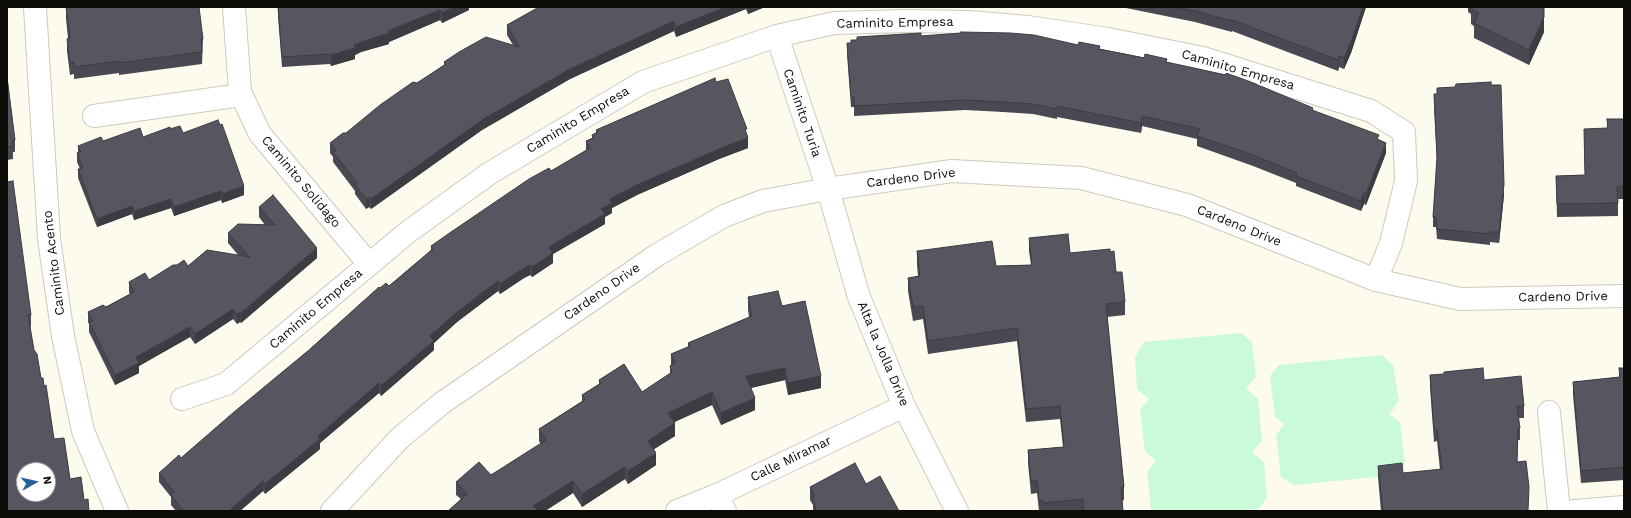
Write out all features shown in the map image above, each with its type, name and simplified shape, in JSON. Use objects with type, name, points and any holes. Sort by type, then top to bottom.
[{"type":"street","name":"Caminito Acento","points":[[35,7],[49,239],[63,336],[84,431],[117,511]]},
{"type":"street","name":"Caminito Solidago","points":[[234,7],[241,95],[260,134],[369,264]]},
{"type":"street","name":"Caminito Empresa","points":[[182,399],[226,384],[408,232],[490,173],[643,82],[777,36],[834,23],[907,14],[1028,27],[1115,40],[1203,58],[1371,111],[1404,132],[1406,181],[1391,243],[1376,280]]},
{"type":"street","name":"Caminito Turia","points":[[777,36],[828,189]]},
{"type":"street","points":[[94,116],[241,95]]},
{"type":"street","name":"Cardeno Drive","points":[[332,511],[400,438],[442,403],[657,255],[724,216],[763,200],[828,189],[952,171],[1081,178],[1187,205],[1376,280],[1460,299],[1624,296]]},
{"type":"street","name":"Alta la Jolla Drive","points":[[828,189],[859,298],[904,406],[957,511]]},
{"type":"street","name":"Calle Miramar","points":[[677,511],[721,503],[904,406]]},
{"type":"street","points":[[1549,412],[1559,511]]},
{"type":"street","points":[[1574,511],[1624,507]]},
{"type":"green space","points":[[1241,333],[1252,342],[1256,377],[1246,389],[1258,399],[1262,441],[1252,452],[1264,462],[1267,497],[1259,509],[1233,511],[1153,511],[1151,509],[1147,472],[1156,461],[1145,451],[1140,410],[1149,399],[1137,389],[1135,357],[1144,342]]},
{"type":"green space","points":[[1382,355],[1393,365],[1399,401],[1389,414],[1400,422],[1405,464],[1396,475],[1294,485],[1281,477],[1276,436],[1284,424],[1275,417],[1270,376],[1279,365]]},
{"type":"building","points":[[66,7],[199,7],[203,39],[201,39],[202,52],[119,63],[119,61],[74,67],[74,62],[70,63],[67,39],[70,38]]},
{"type":"building","points":[[278,7],[454,7],[442,13],[440,10],[388,31],[389,33],[354,45],[355,48],[331,55],[282,57]]},
{"type":"building","points":[[539,7],[726,7],[676,27],[674,21],[570,69],[482,120],[371,199],[369,197],[366,199],[355,184],[357,183],[333,152],[336,150],[330,143],[343,133],[346,133],[380,105],[413,82],[417,83],[446,64],[444,62],[459,52],[486,37],[519,47],[507,25]]},
{"type":"building","points":[[1174,7],[1363,7],[1344,58],[1339,56],[1338,60],[1232,20]]},
{"type":"building","points":[[1472,7],[1544,7],[1544,17],[1529,50],[1474,23],[1479,13],[1471,9]]},
{"type":"building","points":[[961,32],[1034,35],[1078,45],[1079,42],[1100,46],[1099,49],[1144,58],[1145,54],[1167,59],[1166,62],[1226,75],[1226,73],[1313,108],[1312,110],[1379,135],[1377,139],[1386,143],[1366,194],[1364,193],[1361,201],[1296,176],[1297,173],[1253,155],[1197,136],[1200,129],[1142,116],[1141,123],[1057,106],[1057,109],[1033,104],[965,100],[854,106],[854,97],[851,97],[847,43],[851,43],[851,40],[857,40],[857,37],[921,33],[921,36]]},
{"type":"building","points":[[7,77],[15,140],[12,140],[13,146],[7,147]]},
{"type":"building","points":[[715,78],[716,82],[728,79],[747,129],[745,129],[748,138],[637,185],[610,199],[612,203],[601,209],[605,214],[549,247],[553,253],[532,267],[530,265],[524,268],[500,284],[498,281],[457,312],[430,336],[434,341],[381,386],[379,383],[318,436],[320,439],[265,484],[263,481],[229,511],[184,511],[171,495],[174,492],[159,473],[179,455],[181,458],[309,350],[379,287],[380,288],[386,283],[389,286],[433,249],[431,246],[529,179],[549,168],[551,171],[590,148],[586,141],[593,138],[592,135],[598,132],[596,130]]},
{"type":"building","points":[[1491,82],[1491,85],[1501,85],[1504,184],[1499,232],[1490,232],[1490,234],[1437,229],[1436,217],[1433,217],[1437,157],[1434,94],[1437,94],[1437,88],[1455,87],[1456,84]]},
{"type":"building","points":[[1607,119],[1624,119],[1624,186],[1617,187],[1618,203],[1557,204],[1556,176],[1585,175],[1584,129],[1608,128]]},
{"type":"building","points":[[218,120],[220,125],[222,124],[244,186],[222,194],[221,191],[174,207],[171,199],[134,211],[132,206],[97,219],[78,169],[83,168],[77,153],[81,152],[78,146],[101,137],[103,141],[140,128],[143,137],[170,127],[170,129],[180,126],[183,133]]},
{"type":"building","points":[[13,181],[31,315],[28,315],[41,378],[43,378],[44,386],[46,385],[54,439],[64,438],[70,479],[81,477],[84,500],[88,499],[89,511],[7,511],[7,182]]},
{"type":"building","points":[[273,195],[317,248],[241,313],[240,312],[237,314],[233,309],[195,334],[190,327],[136,357],[139,363],[115,375],[89,322],[93,321],[88,312],[103,305],[106,307],[134,292],[129,282],[145,273],[149,280],[184,260],[188,266],[207,250],[250,257],[228,233],[238,224],[275,225],[259,207]]},
{"type":"building","points":[[1068,234],[1070,253],[1110,249],[1110,252],[1114,251],[1116,272],[1122,272],[1125,302],[1106,304],[1124,487],[1121,488],[1123,511],[1084,511],[1083,499],[1043,503],[1042,500],[1039,501],[1037,480],[1031,481],[1028,450],[1064,447],[1060,406],[1026,409],[1017,328],[928,341],[923,306],[913,307],[908,278],[920,276],[917,251],[992,241],[996,266],[1032,265],[1029,238]]},
{"type":"building","points":[[778,291],[782,306],[805,301],[821,376],[788,383],[785,368],[746,376],[755,398],[721,413],[712,392],[668,413],[675,423],[648,441],[656,453],[628,471],[625,467],[582,494],[573,481],[533,506],[538,511],[448,511],[467,494],[456,482],[479,462],[491,475],[546,440],[539,429],[585,400],[582,395],[601,383],[599,380],[624,364],[642,392],[672,372],[670,366],[675,363],[671,354],[690,346],[688,343],[752,316],[748,297]]},
{"type":"building","points":[[1483,368],[1484,380],[1521,376],[1524,406],[1517,406],[1520,428],[1518,428],[1517,462],[1526,461],[1529,487],[1528,511],[1383,511],[1378,466],[1402,463],[1403,473],[1442,469],[1437,430],[1434,430],[1430,375]]},
{"type":"building","points":[[1619,368],[1624,368],[1624,467],[1581,471],[1573,382],[1620,377]]},
{"type":"building","points":[[855,463],[866,484],[880,476],[899,511],[814,511],[816,510],[813,497],[815,496],[810,487]]}]
